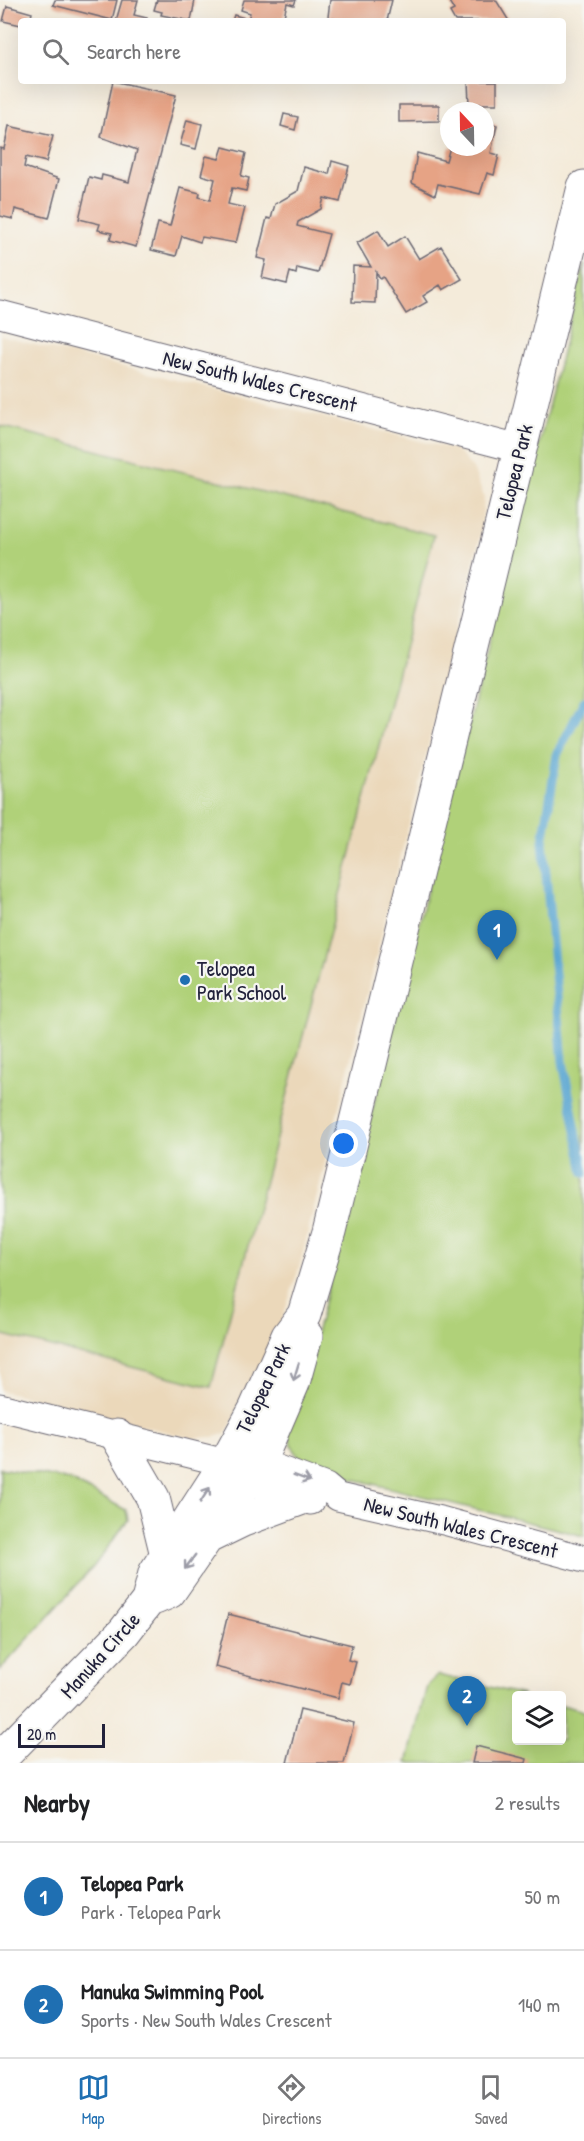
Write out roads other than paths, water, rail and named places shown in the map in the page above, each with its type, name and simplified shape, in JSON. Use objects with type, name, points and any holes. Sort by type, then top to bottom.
[{"type":"street","name":"Telopea Park","points":[[244,1469],[293,1383],[306,1340],[304,1315],[329,1232],[584,187]]},
{"type":"street","name":"New South Wales Crescent","points":[[0,314],[519,449]]},
{"type":"street","name":"New South Wales Crescent","points":[[0,1407],[244,1469],[326,1487],[338,1497],[444,1521],[584,1559]]},
{"type":"street","points":[[117,1436],[153,1498],[167,1555]]},
{"type":"street","name":"New South Wales Crescent","points":[[244,1469],[302,1498],[319,1503],[338,1497]]},
{"type":"street","name":"Manuka Circle","points":[[148,1601],[169,1592],[209,1536],[244,1469]]},
{"type":"street","name":"Manuka Circle","points":[[0,1759],[124,1632],[148,1601],[155,1573],[167,1555],[244,1469]]},
{"type":"street","points":[[209,1536],[243,1520],[302,1498]]},
{"type":"waterway","points":[[584,701],[557,755],[543,842],[563,1062],[584,1173]]},
{"type":"place","name":"Telopea Park","points":[[497,960]]},
{"type":"place","name":"Telopea Park School","points":[[185,980]]},
{"type":"place","name":"Manuka Swimming Pool","points":[[467,1726]]}]
